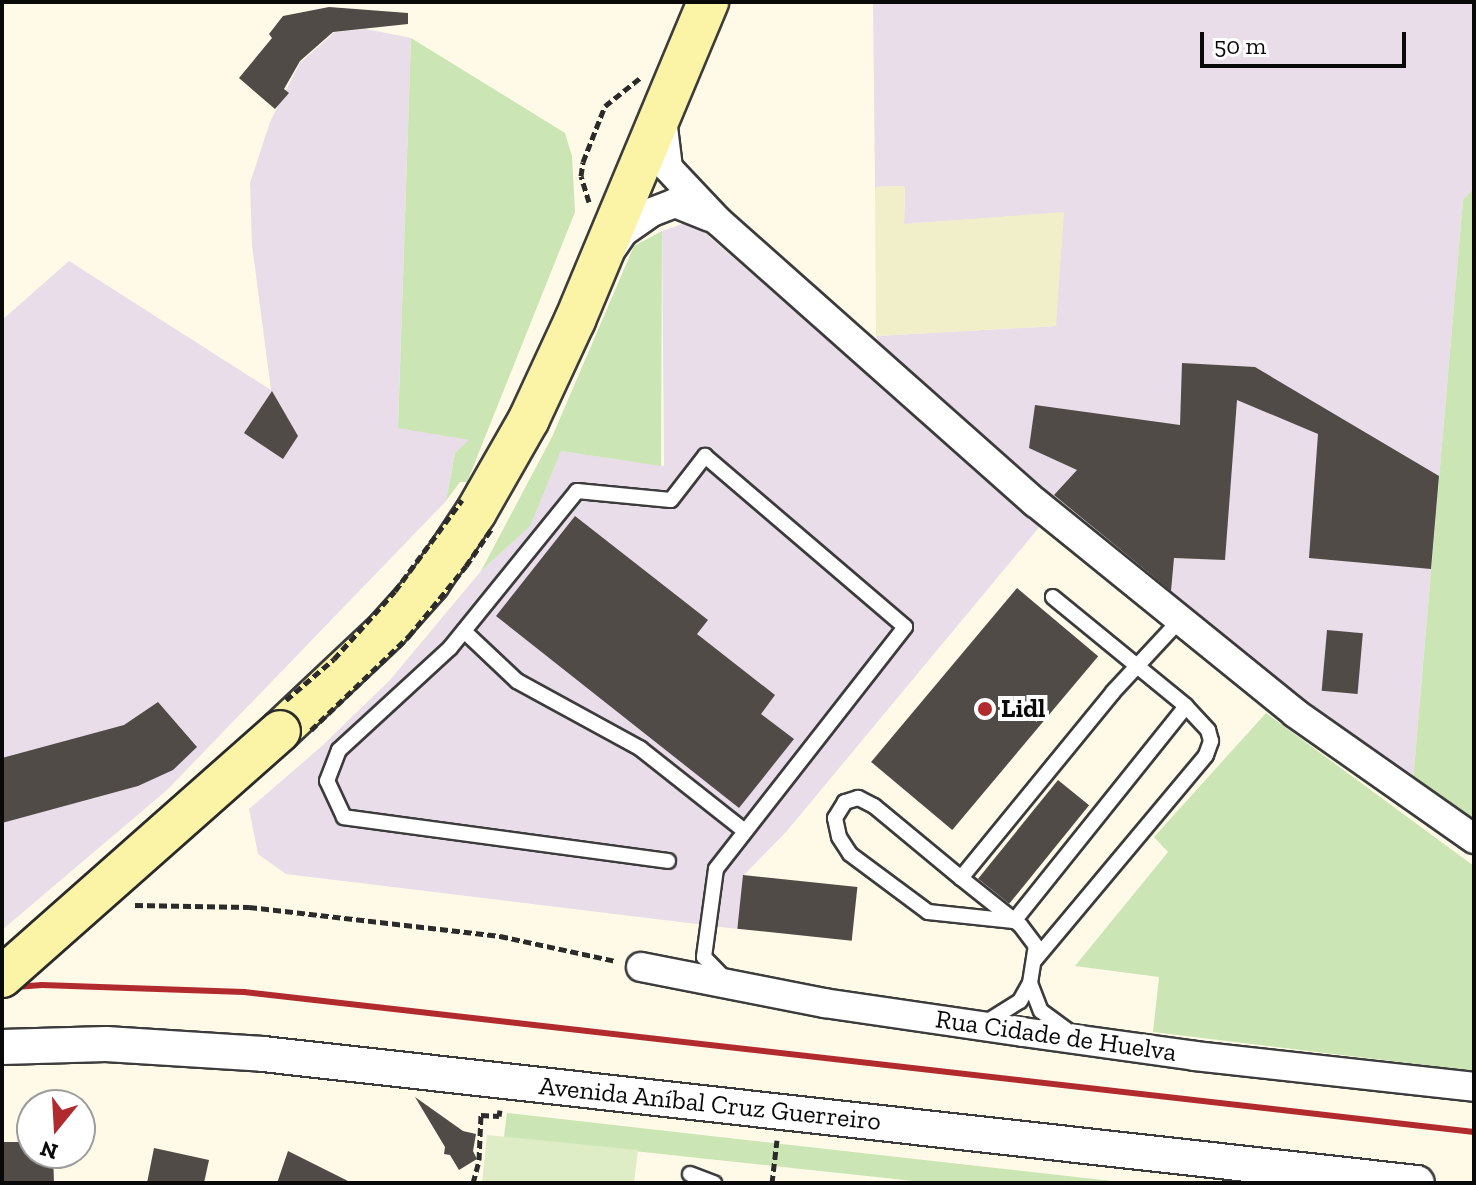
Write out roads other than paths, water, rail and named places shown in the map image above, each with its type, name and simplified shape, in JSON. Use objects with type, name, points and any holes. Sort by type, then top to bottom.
[{"type":"main road","points":[[2,977],[339,679],[429,583],[476,512],[529,419],[708,2]]},
{"type":"street","points":[[662,105],[668,168],[718,221],[1036,503],[1295,713],[1474,839]]},
{"type":"street","points":[[592,277],[623,232],[652,212],[675,203],[718,221]]},
{"type":"street","name":"Rua Cidade de Huelva","points":[[641,967],[824,1003],[1093,1041],[1474,1087]]},
{"type":"street","name":"Avenida Aníbal Cruz Guerreiro","points":[[2,1047],[106,1044],[263,1054],[1417,1183]]},
{"type":"lane","points":[[668,861],[344,817],[327,781],[339,750],[464,631],[577,491],[671,500],[705,456],[905,627],[716,869],[705,931],[704,957],[730,984]]},
{"type":"lane","points":[[1033,962],[1206,755],[1211,741],[1208,730],[1186,706],[1053,597]]},
{"type":"lane","points":[[961,878],[1136,666],[1180,620]]},
{"type":"lane","points":[[464,631],[517,681],[641,749],[745,831]]},
{"type":"lane","points":[[1014,921],[1186,706]]},
{"type":"lane","points":[[982,1025],[1020,1001],[1030,983],[1036,946],[1014,921],[874,806],[858,798],[845,802],[835,818],[839,837],[850,854],[928,912],[1014,921]]},
{"type":"lane","points":[[1030,983],[1041,1011],[1058,1026],[1093,1041]]},
{"type":"lane","points":[[690,1174],[714,1183]]},
{"type":"railway","points":[[2,988],[42,985],[244,992],[1474,1132]]},
{"type":"place","name":"Lidl","points":[[985,709]]}]
